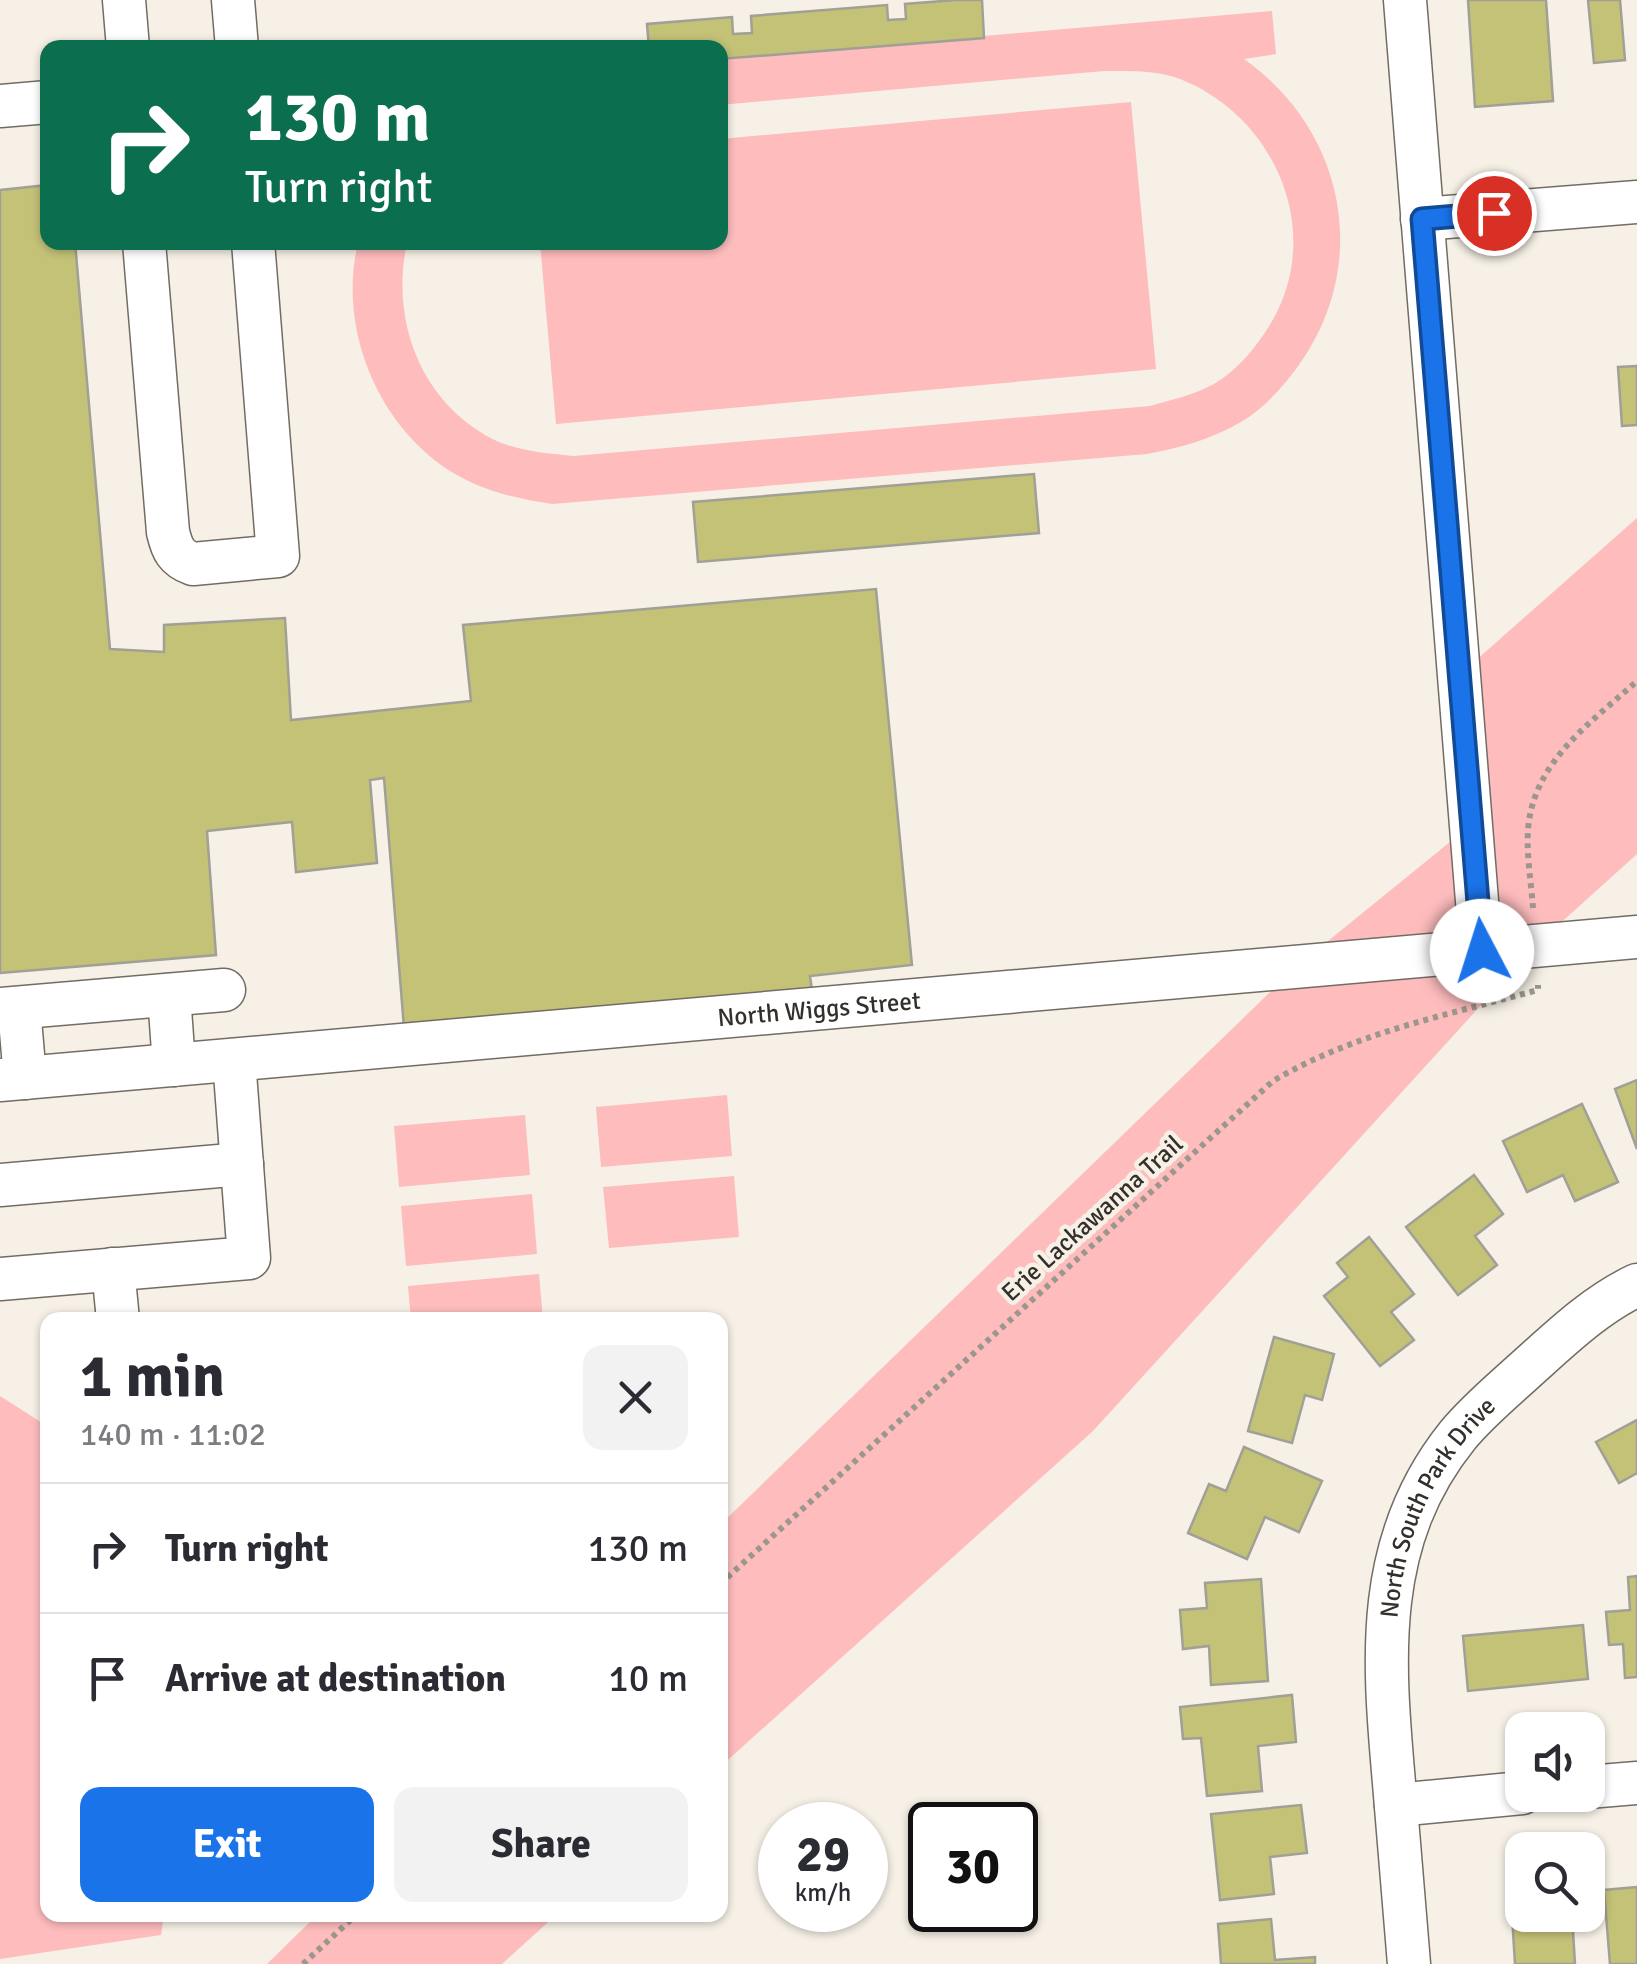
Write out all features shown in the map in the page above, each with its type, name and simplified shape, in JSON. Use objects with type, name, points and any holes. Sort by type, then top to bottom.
[{"type":"street","points":[[124,0],[127,40]]},
{"type":"street","points":[[233,0],[236,40]]},
{"type":"street","points":[[1405,0],[1482,951]]},
{"type":"street","points":[[0,106],[40,103]]},
{"type":"street","points":[[1422,219],[1637,202]]},
{"type":"street","points":[[145,250],[168,532],[172,548],[181,560],[193,564],[278,556],[254,250]]},
{"type":"street","name":"North Wiggs Street","points":[[12,1079],[1637,937]]},
{"type":"street","points":[[12,1079],[9,1008],[224,990]]},
{"type":"street","points":[[169,995],[174,1065]]},
{"type":"street","points":[[0,1279],[249,1258],[234,1060]]},
{"type":"street","points":[[0,1185],[242,1164]]},
{"type":"street","points":[[114,1269],[117,1312]]},
{"type":"street","name":"North South Park Drive","points":[[1409,1964],[1388,1712],[1386,1618],[1401,1543],[1424,1489],[1458,1435],[1586,1316],[1637,1285]]},
{"type":"street","points":[[1605,1786],[1637,1783]]},
{"type":"street","points":[[1396,1804],[1505,1794]]},
{"type":"path","points":[[1533,916],[1528,824],[1538,784],[1560,752],[1637,681]]},
{"type":"path","name":"Erie Lackawanna Trail","points":[[728,1577],[1273,1081],[1315,1056],[1380,1032],[1538,990],[1537,976]]},
{"type":"path","points":[[302,1964],[348,1922]]},
{"type":"shaded area","points":[[1272,11],[1276,54],[1244,59],[1279,89],[1306,124],[1326,162],[1337,203],[1340,245],[1334,288],[1320,329],[1284,384],[1249,417],[1207,438],[1147,454],[552,504],[480,486],[429,456],[406,432],[370,374],[354,309],[357,250],[406,250],[403,298],[414,351],[426,376],[461,418],[506,445],[574,456],[1150,406],[1199,391],[1231,372],[1266,332],[1287,288],[1293,252],[1291,216],[1282,181],[1265,149],[1242,120],[1214,97],[1180,79],[1143,72],[1104,71],[728,104],[728,58]]},
{"type":"shaded area","points":[[1131,102],[1156,369],[556,424],[541,250],[728,250],[728,138]]},
{"type":"shaded area","points":[[1637,518],[1637,854],[1535,946],[1093,1431],[728,1760],[728,1517],[1296,967],[1482,816],[1457,677]]},
{"type":"shaded area","points":[[727,1095],[732,1156],[601,1167],[596,1107]]},
{"type":"shaded area","points":[[525,1115],[530,1175],[399,1187],[394,1126]]},
{"type":"shaded area","points":[[734,1176],[739,1237],[609,1248],[603,1187]]},
{"type":"shaded area","points":[[532,1194],[537,1254],[406,1266],[401,1206]]},
{"type":"shaded area","points":[[539,1274],[542,1312],[410,1312],[408,1286]]},
{"type":"shaded area","points":[[0,1396],[40,1422],[40,1922],[163,1922],[161,1935],[0,1959]]},
{"type":"shaded area","points":[[310,1922],[548,1922],[502,1964],[267,1964]]},
{"type":"building","points":[[982,0],[984,38],[728,58],[728,40],[648,40],[647,24],[732,17],[733,34],[752,33],[751,16],[887,5],[888,20],[906,19],[905,4]]},
{"type":"building","points":[[1468,0],[1546,0],[1553,101],[1475,107]]},
{"type":"building","points":[[1588,0],[1620,0],[1625,60],[1594,63]]},
{"type":"building","points":[[40,186],[40,250],[76,250],[110,649],[164,652],[164,625],[285,618],[291,720],[471,701],[463,625],[876,589],[912,965],[810,976],[812,990],[404,1028],[384,778],[370,780],[377,863],[296,872],[292,822],[207,831],[216,955],[0,973],[0,190]]},
{"type":"building","points":[[1637,366],[1637,425],[1622,426],[1618,367]]},
{"type":"building","points":[[1034,474],[1039,533],[698,562],[693,502]]},
{"type":"building","points":[[1637,1080],[1637,1149],[1615,1089]]},
{"type":"building","points":[[1582,1104],[1618,1182],[1575,1201],[1563,1175],[1527,1192],[1503,1141]]},
{"type":"building","points":[[1474,1175],[1503,1214],[1475,1236],[1497,1265],[1458,1295],[1406,1227]]},
{"type":"building","points":[[1369,1237],[1414,1294],[1391,1312],[1414,1340],[1380,1366],[1324,1296],[1348,1277],[1337,1263]]},
{"type":"building","points":[[1274,1337],[1334,1354],[1322,1400],[1305,1395],[1292,1443],[1248,1431]]},
{"type":"building","points":[[1637,1420],[1637,1473],[1619,1483],[1596,1442]]},
{"type":"building","points":[[1244,1447],[1322,1481],[1299,1532],[1265,1517],[1247,1559],[1188,1533],[1209,1484],[1226,1491]]},
{"type":"building","points":[[1637,1576],[1637,1677],[1625,1678],[1623,1644],[1609,1645],[1606,1612],[1630,1610],[1628,1577]]},
{"type":"building","points":[[1261,1579],[1268,1681],[1211,1685],[1209,1646],[1183,1649],[1180,1610],[1207,1608],[1205,1583]]},
{"type":"building","points":[[1583,1625],[1588,1679],[1468,1691],[1463,1636]]},
{"type":"building","points":[[1292,1695],[1296,1742],[1258,1746],[1262,1791],[1207,1796],[1201,1738],[1183,1739],[1180,1707]]},
{"type":"building","points":[[1301,1805],[1307,1853],[1270,1857],[1274,1894],[1220,1900],[1211,1814]]},
{"type":"building","points":[[1637,1887],[1637,1964],[1610,1964],[1605,1890]]},
{"type":"building","points":[[1271,1919],[1275,1960],[1315,1957],[1315,1964],[1221,1964],[1218,1924]]},
{"type":"building","points":[[1513,1932],[1573,1932],[1575,1964],[1515,1964]]},
{"type":"route","points":[[1482,951],[1422,219],[1494,213]]}]
